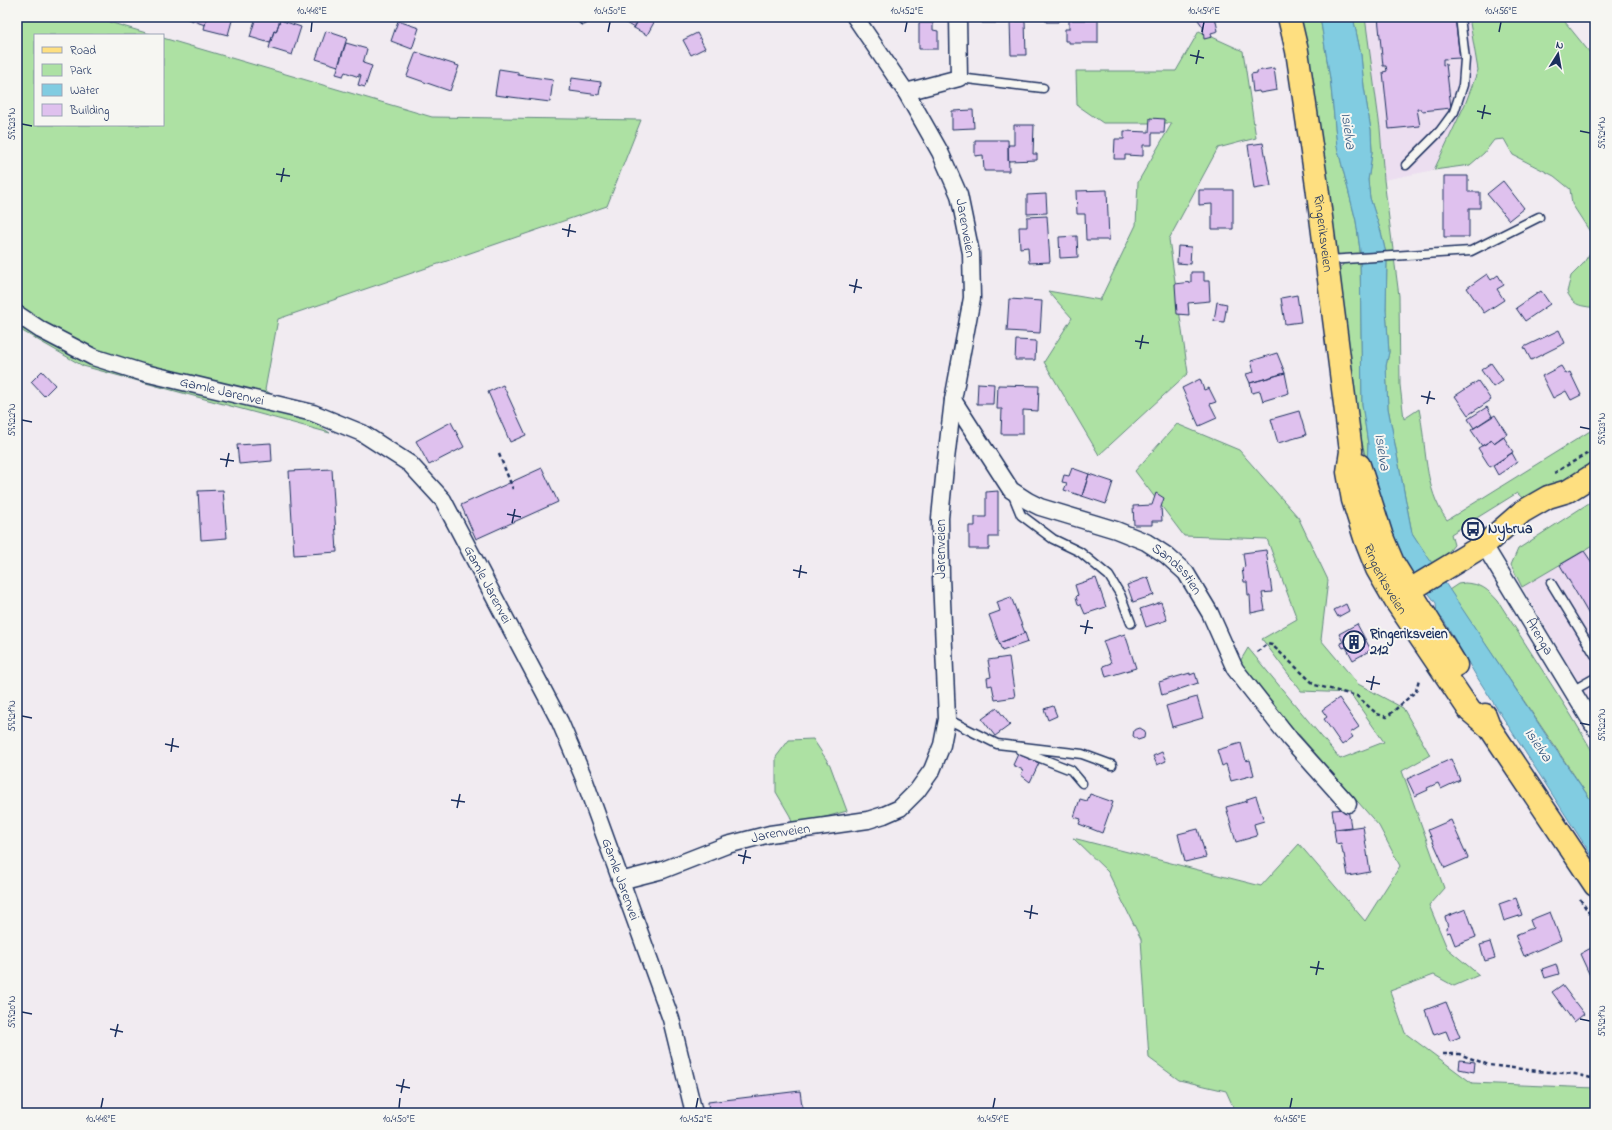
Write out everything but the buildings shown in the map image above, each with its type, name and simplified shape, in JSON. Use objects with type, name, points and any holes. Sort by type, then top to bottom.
[{"type":"main road","name":"Ringeriksveien","points":[[1289,17],[1297,51],[1307,120],[1351,451],[1348,472],[1359,522],[1377,568],[1408,593],[1470,711],[1490,728],[1595,885]]},
{"type":"main road","points":[[1408,593],[1484,545],[1522,512],[1548,497],[1568,491],[1595,474]]},
{"type":"street","name":"Jarenveien","points":[[620,881],[663,870],[727,845],[770,834],[868,820],[900,808],[914,795],[932,770],[942,745],[947,719],[940,518],[953,400],[972,298],[971,253],[959,195],[940,152],[906,92],[856,17]]},
{"type":"street","points":[[906,92],[959,78],[958,17]]},
{"type":"street","name":"Gamle Jarenvei","points":[[17,314],[40,330],[93,356],[141,372],[313,413],[362,433],[410,464],[443,500],[560,722],[583,776],[671,1019],[694,1113]]},
{"type":"street","name":"Sandsstien","points":[[953,400],[1011,490],[1040,507],[1116,530],[1146,542],[1166,555],[1186,572],[1210,613],[1235,669],[1290,739],[1348,804]]},
{"type":"street","name":"Årenga","points":[[1484,545],[1595,728]]},
{"type":"lane","points":[[1406,165],[1440,131],[1454,112],[1462,85],[1464,59],[1460,17]]},
{"type":"lane","points":[[959,78],[1043,88]]},
{"type":"lane","points":[[1325,260],[1471,251],[1539,217]]},
{"type":"lane","points":[[1011,490],[1021,515],[1053,539],[1080,552],[1109,576],[1120,594],[1131,623]]},
{"type":"lane","points":[[1552,583],[1595,655]]},
{"type":"lane","points":[[1572,691],[1595,678]]},
{"type":"lane","points":[[947,719],[997,744],[1082,754],[1112,765]]},
{"type":"lane","points":[[1014,746],[1025,752],[1071,770],[1082,783]]},
{"type":"path","points":[[499,454],[514,488]]},
{"type":"path","points":[[1257,652],[1267,644],[1272,646],[1315,685],[1357,696],[1377,714],[1387,718],[1416,691],[1419,679]]},
{"type":"path","points":[[1443,1054],[1459,1054],[1489,1065],[1575,1074],[1595,1079]]},
{"type":"shaded area","points":[[1365,17],[1469,17],[1478,70],[1466,102],[1434,170],[1384,180],[1380,128]]},
{"type":"shaded area","points":[[1595,544],[1595,710],[1522,587]]},
{"type":"green space","points":[[17,17],[107,17],[109,22],[150,34],[34,34],[34,126],[164,126],[164,38],[432,117],[641,120],[607,206],[278,319],[265,390],[330,433],[83,366],[17,328]]},
{"type":"green space","points":[[1299,17],[1320,17],[1330,78],[1337,146],[1356,221],[1360,250],[1362,404],[1368,444],[1367,463],[1356,418],[1339,268],[1343,265],[1334,246]]},
{"type":"green space","points":[[1353,17],[1365,17],[1380,128],[1384,180],[1399,296],[1400,385],[1404,419],[1419,409],[1430,481],[1439,508],[1447,520],[1595,428],[1595,463],[1528,503],[1517,493],[1451,534],[1454,545],[1446,555],[1431,563],[1412,533],[1388,408],[1386,366],[1389,352],[1386,310],[1387,258],[1381,232],[1370,198],[1368,180],[1372,152],[1371,130],[1364,87],[1361,55]]},
{"type":"green space","points":[[1469,17],[1561,17],[1595,59],[1595,245],[1594,238],[1572,204],[1570,189],[1554,176],[1513,155],[1504,139],[1494,140],[1484,153],[1470,165],[1434,170],[1466,102],[1478,70]]},
{"type":"green space","points":[[1199,31],[1243,51],[1256,138],[1218,148],[1169,239],[1188,373],[1099,455],[1044,362],[1072,318],[1048,291],[1100,300],[1136,225],[1138,182],[1172,123],[1103,123],[1077,105],[1076,71],[1176,71]]},
{"type":"green space","points":[[1595,245],[1595,308],[1581,306],[1575,303],[1567,292],[1571,276],[1583,264]]},
{"type":"green space","points":[[1177,424],[1239,450],[1298,517],[1328,580],[1321,640],[1358,684],[1403,708],[1430,755],[1402,771],[1444,888],[1429,905],[1447,948],[1479,975],[1454,986],[1434,975],[1390,991],[1405,1033],[1472,1083],[1595,1088],[1595,1113],[1236,1113],[1226,1091],[1179,1080],[1149,1058],[1141,939],[1108,872],[1073,838],[1261,886],[1299,844],[1365,921],[1400,866],[1379,826],[1238,665],[1248,648],[1340,759],[1384,742],[1350,693],[1301,691],[1262,639],[1297,619],[1267,539],[1184,536],[1135,471]]},
{"type":"green space","points":[[1595,498],[1595,544],[1522,587],[1511,565],[1518,549]]},
{"type":"green space","points":[[1465,583],[1484,588],[1498,601],[1571,715],[1595,756],[1595,806],[1449,590],[1458,584]]},
{"type":"green space","points":[[813,739],[830,765],[847,811],[793,826],[790,816],[776,792],[776,757],[789,740]]},
{"type":"water","name":"Isielva","points":[[1320,17],[1353,17],[1361,55],[1364,87],[1371,130],[1372,152],[1368,180],[1370,198],[1381,232],[1387,258],[1386,310],[1389,352],[1386,366],[1388,408],[1412,533],[1595,806],[1595,861],[1475,674],[1443,619],[1437,617],[1436,603],[1397,552],[1367,463],[1368,444],[1362,404],[1360,250],[1356,221],[1337,146],[1330,78]]},
{"type":"place","name":"Nybrua","points":[[1473,529]]},
{"type":"place","name":"Ringeriksveien 212","points":[[1354,642]]}]
